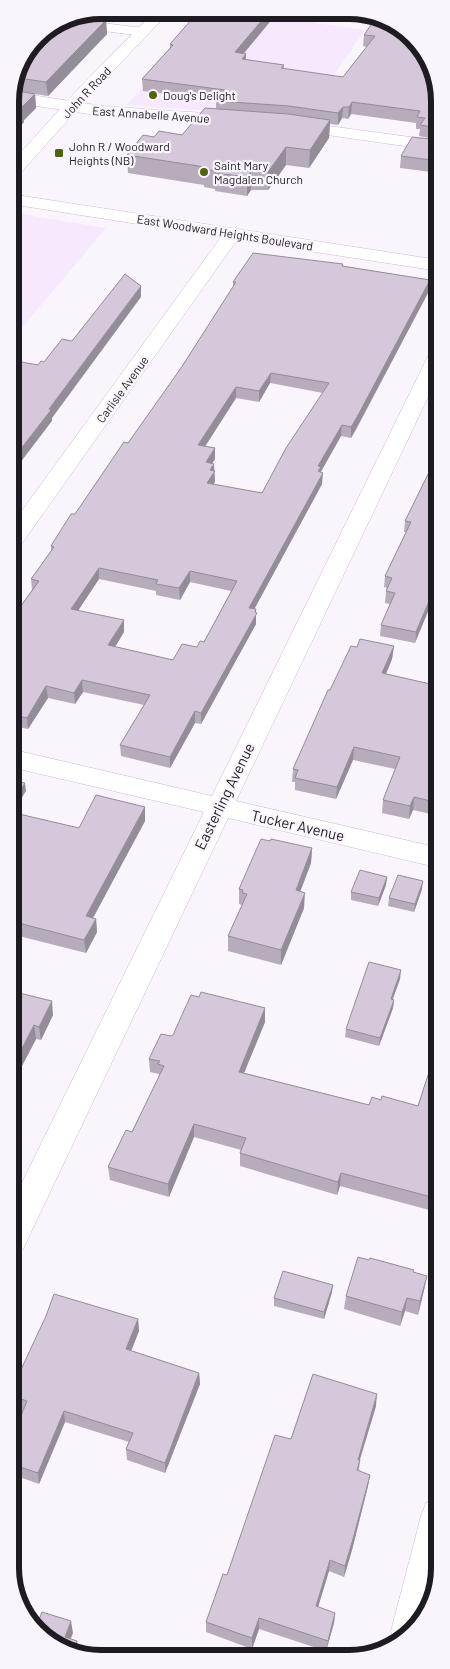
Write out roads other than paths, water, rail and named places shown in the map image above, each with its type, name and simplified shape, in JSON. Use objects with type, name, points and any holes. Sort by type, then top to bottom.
[{"type":"street","name":"John R Road","points":[[19,164],[155,19]]},
{"type":"street","points":[[76,23],[143,32]]},
{"type":"street","name":"East Annabelle Avenue","points":[[19,98],[102,111],[250,121]]},
{"type":"street","points":[[278,124],[431,145]]},
{"type":"street","name":"East Woodward Heights Boulevard","points":[[19,200],[431,265]]},
{"type":"street","name":"Carlisle Avenue","points":[[19,532],[234,233]]},
{"type":"street","name":"Easterling Avenue","points":[[19,1222],[431,370]]},
{"type":"street","name":"Tucker Avenue","points":[[19,760],[431,856]]},
{"type":"street","points":[[415,1617],[431,1552]]},
{"type":"place","name":"Doug's Delight","points":[[153,95]]},
{"type":"place","name":"John R / Woodward Heights (NB)","points":[[59,153]]},
{"type":"place","name":"Saint Mary Magdalen Church","points":[[204,172]]}]
